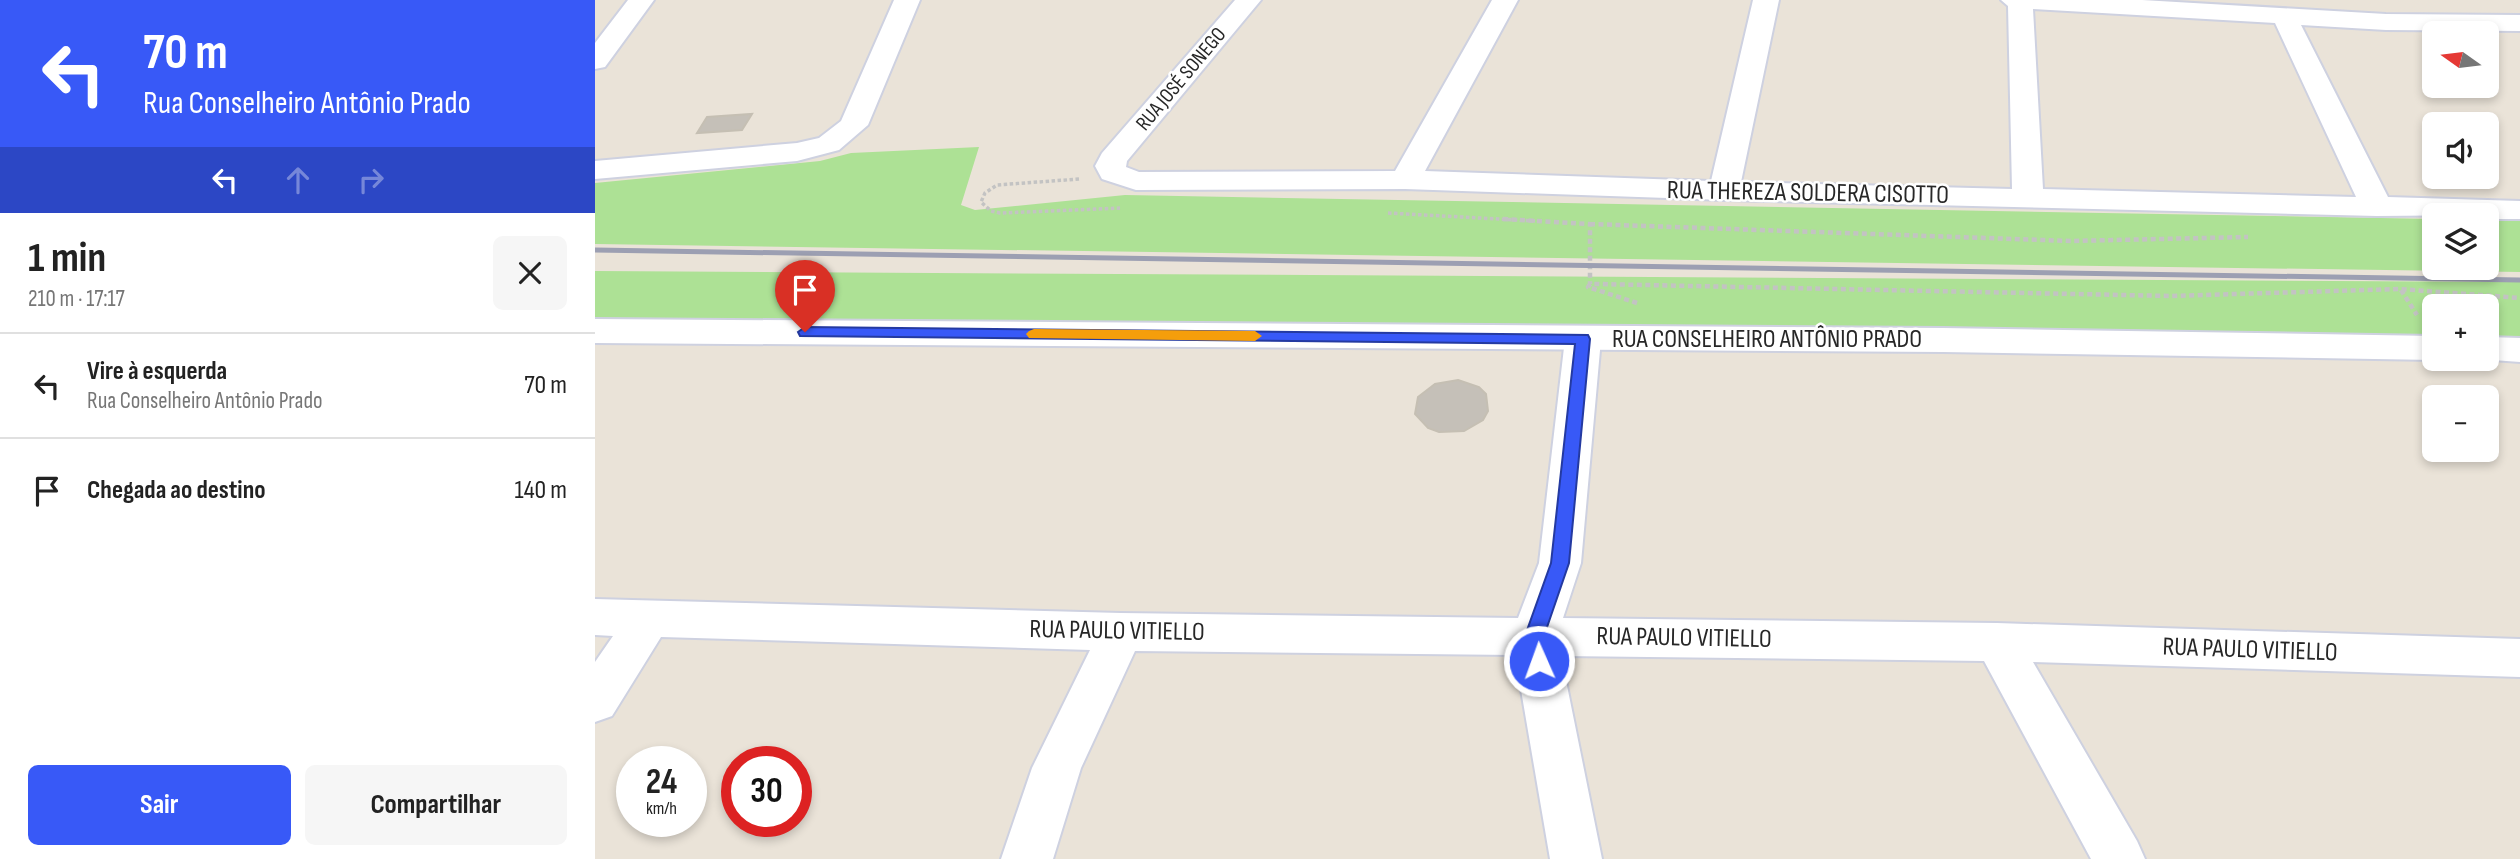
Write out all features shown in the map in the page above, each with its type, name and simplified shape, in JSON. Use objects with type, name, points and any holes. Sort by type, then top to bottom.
[{"type":"street","points":[[595,61],[641,0]]},
{"type":"street","points":[[595,170],[797,152],[821,147],[837,140],[857,120],[907,0]]},
{"type":"street","name":"RUA JOSÉ SONEGO","points":[[1113,159],[1248,0]]},
{"type":"street","points":[[1405,180],[1505,0]]},
{"type":"street","points":[[1724,191],[1766,0]]},
{"type":"street","points":[[2014,0],[2386,22],[2520,23]]},
{"type":"street","points":[[2020,1],[2028,198]]},
{"type":"street","points":[[2284,16],[2377,207]]},
{"type":"street","name":"RUA THEREZA SOLDERA CISOTTO","points":[[1113,159],[1110,166],[1113,173],[1136,181],[1405,180],[1724,191],[2520,210]]},
{"type":"street","name":"RUA CONSELHEIRO ANTÔNIO PRADO","points":[[595,331],[1943,340],[2422,348]]},
{"type":"street","points":[[1576,859],[1534,636],[1560,563],[1583,339]]},
{"type":"street","points":[[2499,349],[2520,350]]},
{"type":"street","name":"RUA PAULO VITIELLO","points":[[595,617],[1121,632],[1997,642],[2520,658]]},
{"type":"street","points":[[595,701],[650,617]]},
{"type":"street","points":[[1027,859],[1057,768],[1121,632]]},
{"type":"street","points":[[1997,642],[2119,859]]},
{"type":"path","points":[[1590,224],[2071,242],[2259,237]]},
{"type":"path","points":[[1649,338],[1651,314],[1647,306],[1591,290],[1590,284],[2170,296],[2400,289],[2520,298]]},
{"type":"green space","points":[[979,147],[961,205],[975,210],[1125,195],[2422,219],[2422,271],[595,244],[595,183],[820,161],[851,153]]},
{"type":"green space","points":[[2499,220],[2520,221],[2520,272],[2499,272]]},
{"type":"green space","points":[[595,271],[2520,282],[2520,343],[2499,342],[2499,294],[2422,294],[2422,341],[1935,332],[595,320]]},
{"type":"building","points":[[752,114],[742,130],[697,133],[707,117]]},
{"type":"building","points":[[1458,380],[1479,387],[1486,394],[1488,411],[1483,420],[1464,431],[1439,432],[1428,428],[1415,414],[1418,397],[1435,384]]},
{"type":"railway","points":[[595,250],[2520,280]]},
{"type":"slow traffic","points":[[1034,334],[1255,336]]},
{"type":"route","points":[[805,332],[1583,339],[1560,563],[1534,636],[1539,661]]}]
